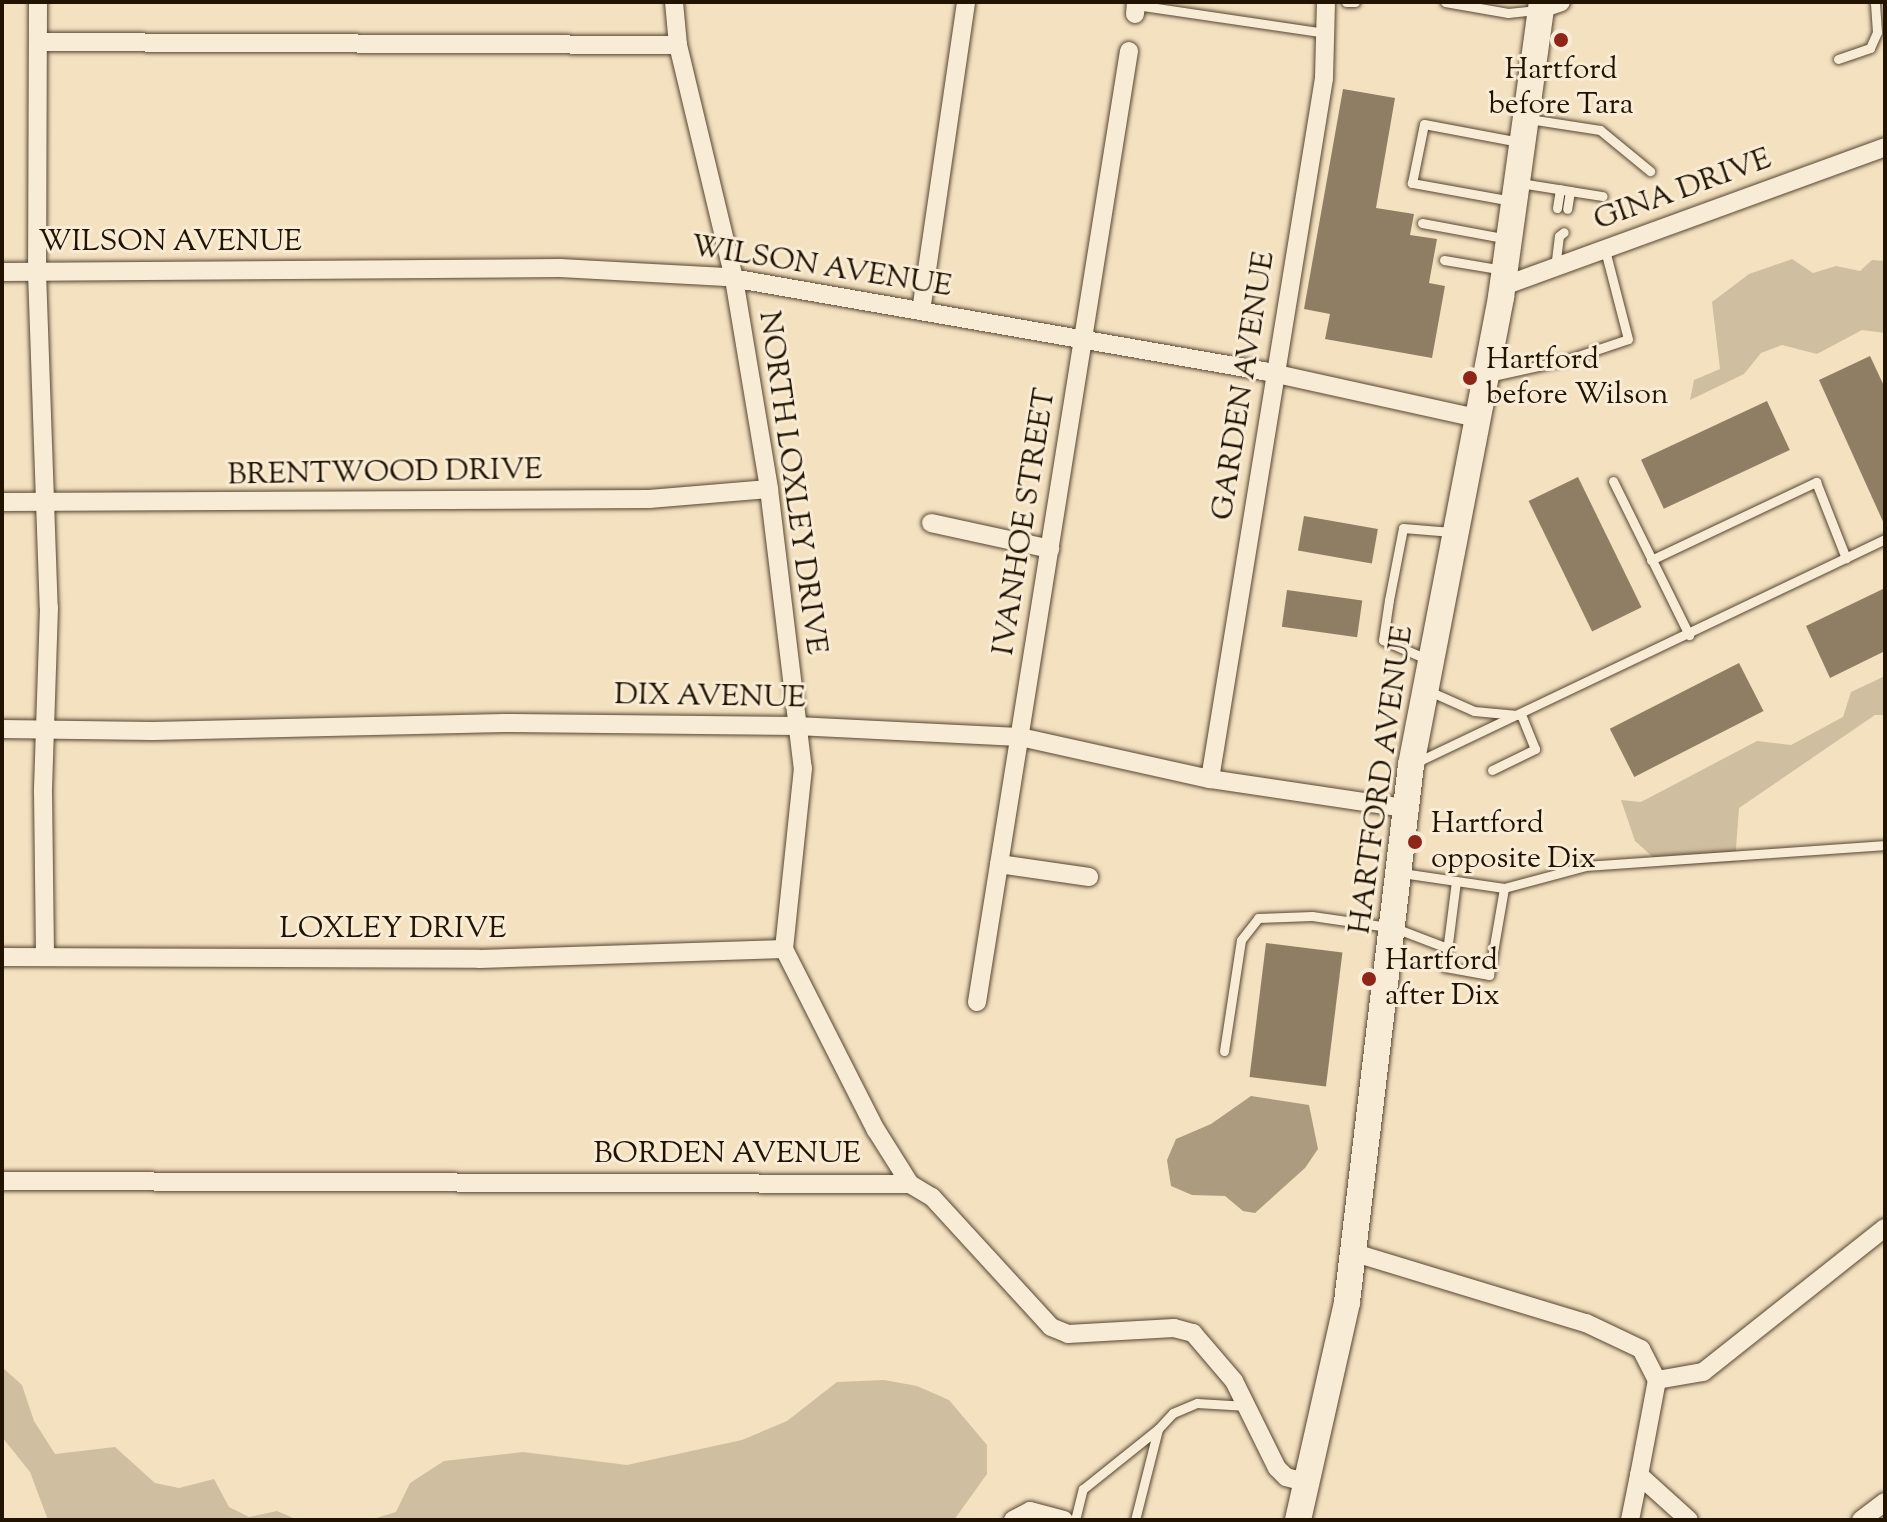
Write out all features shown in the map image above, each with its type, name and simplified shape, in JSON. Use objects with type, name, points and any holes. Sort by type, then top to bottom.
[{"type":"main road","name":"HARTFORD AVENUE","points":[[1298,1520],[1355,1253],[1410,809],[1411,765],[1485,377],[1524,130],[1548,4]]},
{"type":"street","points":[[38,2],[37,272],[47,728],[43,791],[45,955]]},
{"type":"street","name":"NORTH LOXLEY DRIVE","points":[[674,2],[678,45],[734,279],[769,489],[803,804],[784,949]]},
{"type":"street","points":[[921,311],[966,2]]},
{"type":"street","name":"GARDEN AVENUE","points":[[1210,779],[1324,78],[1326,2]]},
{"type":"street","points":[[38,42],[678,45]]},
{"type":"street","name":"IVANHOE STREET","points":[[977,1002],[1129,51]]},
{"type":"street","name":"GINA DRIVE","points":[[1502,279],[1555,268],[1885,147]]},
{"type":"street","name":"WILSON AVENUE","points":[[2,272],[560,268],[734,279],[1275,374],[1477,418]]},
{"type":"street","name":"BRENTWOOD DRIVE","points":[[2,502],[649,499],[769,489]]},
{"type":"street","points":[[931,523],[1050,549]]},
{"type":"street","name":"DIX AVENUE","points":[[2,729],[796,726],[1020,737],[1210,779],[1410,809]]},
{"type":"street","points":[[999,864],[1089,877]]},
{"type":"street","points":[[784,949],[876,1130],[910,1184],[932,1197],[1051,1327],[1087,1335],[1174,1328],[1193,1333],[1222,1362],[1277,1468],[1286,1477],[1308,1483]]},
{"type":"street","name":"LOXLEY DRIVE","points":[[2,957],[479,959],[784,949]]},
{"type":"street","name":"BORDEN AVENUE","points":[[2,1181],[910,1184]]},
{"type":"street","points":[[1657,1380],[1703,1372],[1885,1228]]},
{"type":"street","points":[[1355,1253],[1586,1323],[1641,1349],[1657,1380],[1630,1520]]},
{"type":"street","points":[[1639,1475],[1689,1520]]},
{"type":"street","points":[[1861,1520],[1885,1502]]},
{"type":"street","points":[[1022,1516],[1064,1520]]},
{"type":"lane","points":[[1346,2],[1355,2]]},
{"type":"lane","points":[[1445,2],[1508,13],[1548,4]]},
{"type":"lane","points":[[1838,59],[1870,48],[1877,32],[1875,2]]},
{"type":"lane","points":[[1135,7],[1325,33]]},
{"type":"lane","points":[[1603,196],[1565,190],[1515,192],[1412,183],[1424,124],[1524,130],[1600,130],[1650,171]]},
{"type":"lane","points":[[1562,208],[1565,190]]},
{"type":"lane","points":[[1422,223],[1508,239]]},
{"type":"lane","points":[[1555,268],[1559,233]]},
{"type":"lane","points":[[1485,377],[1566,360],[1628,339],[1605,250]]},
{"type":"lane","points":[[1444,260],[1502,279]]},
{"type":"lane","points":[[1613,481],[1689,635]]},
{"type":"lane","points":[[1651,560],[1816,482],[1846,558]]},
{"type":"lane","points":[[1429,660],[1383,640],[1403,528],[1455,532]]},
{"type":"lane","points":[[1411,765],[1885,539]]},
{"type":"lane","points":[[1425,688],[1448,704],[1474,711],[1521,715]]},
{"type":"lane","points":[[1492,770],[1535,749],[1521,715]]},
{"type":"lane","points":[[1402,873],[1504,888],[1586,866],[1885,845]]},
{"type":"lane","points":[[1456,881],[1445,967],[1489,975],[1504,888]]},
{"type":"lane","points":[[1224,1051],[1247,925],[1281,914],[1395,928],[1447,948]]},
{"type":"lane","points":[[1075,1520],[1083,1489],[1158,1429],[1173,1413],[1197,1403],[1247,1406]]},
{"type":"lane","points":[[1135,1520],[1158,1429]]},
{"type":"shaded area","points":[[1792,259],[1813,273],[1836,266],[1860,271],[1872,260],[1885,261],[1885,333],[1862,330],[1817,354],[1782,345],[1761,353],[1744,374],[1690,400],[1694,380],[1720,369],[1712,302],[1749,274]]},
{"type":"shaded area","points":[[1885,676],[1885,715],[1875,715],[1739,808],[1735,862],[1663,866],[1635,841],[1621,800],[1641,802],[1757,741],[1791,745],[1843,717],[1851,692]]},
{"type":"shaded area","points":[[1251,1096],[1309,1105],[1318,1149],[1305,1168],[1255,1213],[1243,1211],[1225,1196],[1192,1195],[1171,1186],[1167,1160],[1176,1139],[1211,1124]]},
{"type":"shaded area","points":[[2,1367],[22,1385],[34,1421],[55,1454],[115,1447],[155,1483],[179,1488],[214,1479],[229,1507],[249,1517],[277,1511],[298,1520],[48,1520],[30,1472],[2,1437]]},
{"type":"shaded area","points":[[884,1380],[917,1386],[949,1400],[987,1445],[987,1474],[954,1520],[370,1520],[396,1512],[410,1483],[444,1461],[523,1452],[627,1465],[742,1440],[787,1421],[837,1382]]},
{"type":"building","points":[[1343,89],[1395,98],[1376,208],[1414,214],[1410,235],[1437,239],[1429,283],[1445,286],[1432,358],[1325,339],[1330,314],[1304,309]]},
{"type":"building","points":[[1870,356],[1885,388],[1885,526],[1819,380]]},
{"type":"building","points":[[1767,401],[1790,450],[1664,509],[1641,460]]},
{"type":"building","points":[[1578,477],[1642,607],[1592,631],[1529,501]]},
{"type":"building","points":[[1304,516],[1378,529],[1372,563],[1298,550]]},
{"type":"building","points":[[1885,588],[1885,651],[1830,678],[1806,626]]},
{"type":"building","points":[[1287,590],[1362,601],[1357,637],[1282,627]]},
{"type":"building","points":[[1739,663],[1764,711],[1634,777],[1610,729]]},
{"type":"building","points":[[1266,943],[1342,952],[1326,1086],[1250,1077]]},
{"type":"place","name":"Hartford before Tara","points":[[1561,40]]},
{"type":"place","name":"Hartford before Wilson","points":[[1470,378]]},
{"type":"place","name":"Hartford opposite Dix","points":[[1415,842]]},
{"type":"place","name":"Hartford after Dix","points":[[1369,979]]}]
